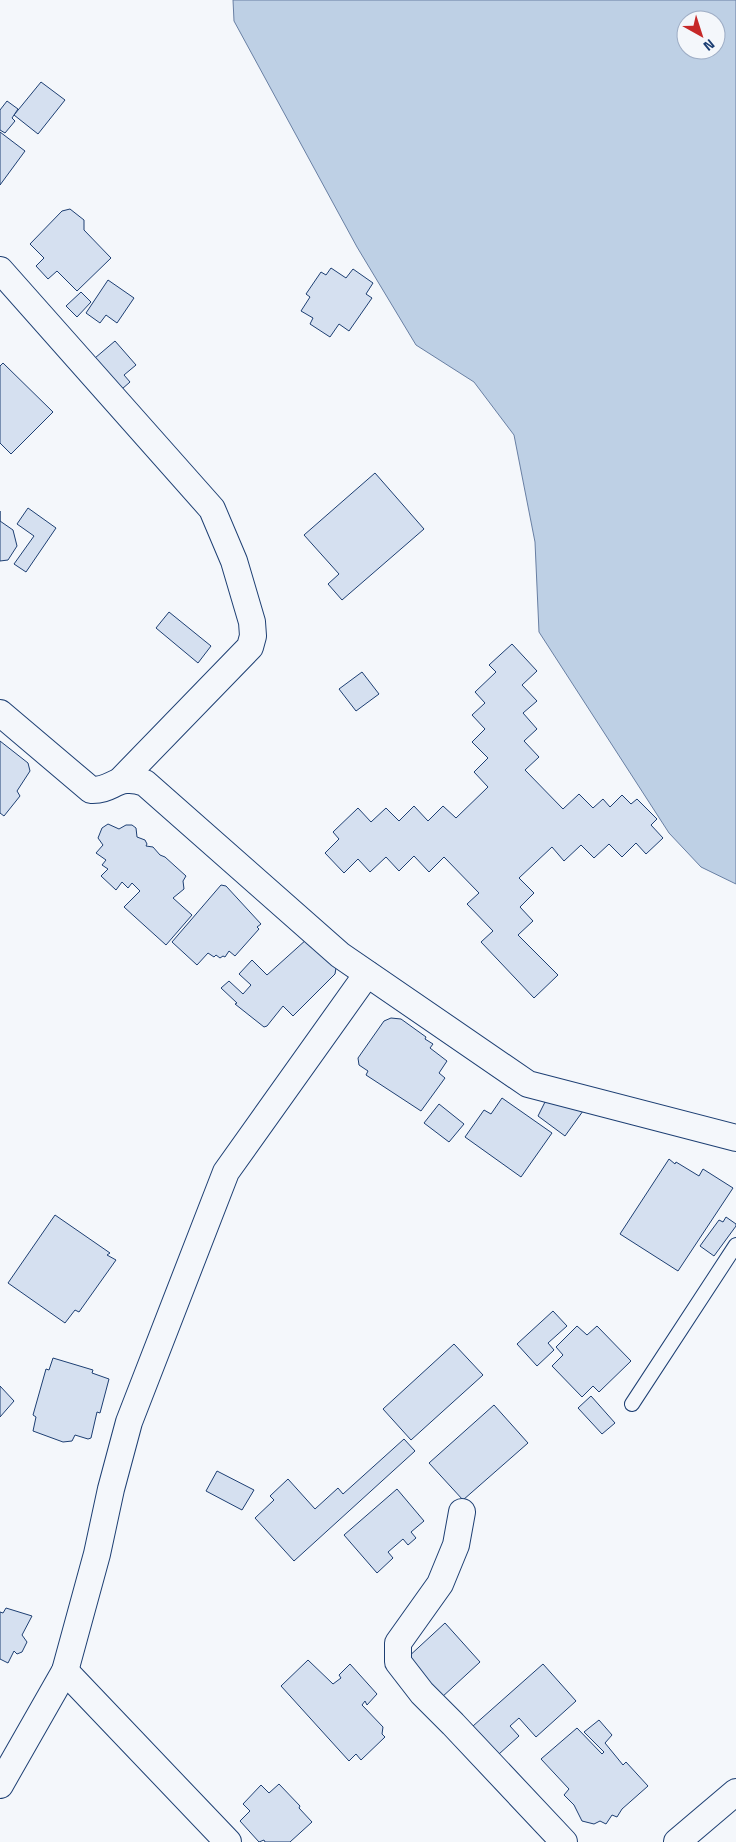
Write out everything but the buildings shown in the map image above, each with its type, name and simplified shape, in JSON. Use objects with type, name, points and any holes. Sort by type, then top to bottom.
[{"type":"street","points":[[0,270],[212,509],[234,560],[252,622],[253,636],[250,647],[122,779],[98,791],[91,790],[0,713]]},
{"type":"street","points":[[122,779],[136,779],[145,782],[340,955],[528,1084],[736,1138]]},
{"type":"street","points":[[0,1785],[64,1671],[97,1554],[129,1422],[226,1172],[367,974]]},
{"type":"street","points":[[462,1512],[456,1545],[440,1584],[398,1643],[398,1662],[422,1693],[564,1842]]},
{"type":"street","points":[[64,1671],[228,1842]]},
{"type":"street","points":[[678,1842],[736,1792]]},
{"type":"lane","points":[[632,1404],[736,1245]]},
{"type":"water","points":[[233,0],[736,0],[736,884],[701,867],[669,833],[539,632],[535,542],[514,435],[474,382],[416,345],[357,247],[234,21]]}]
